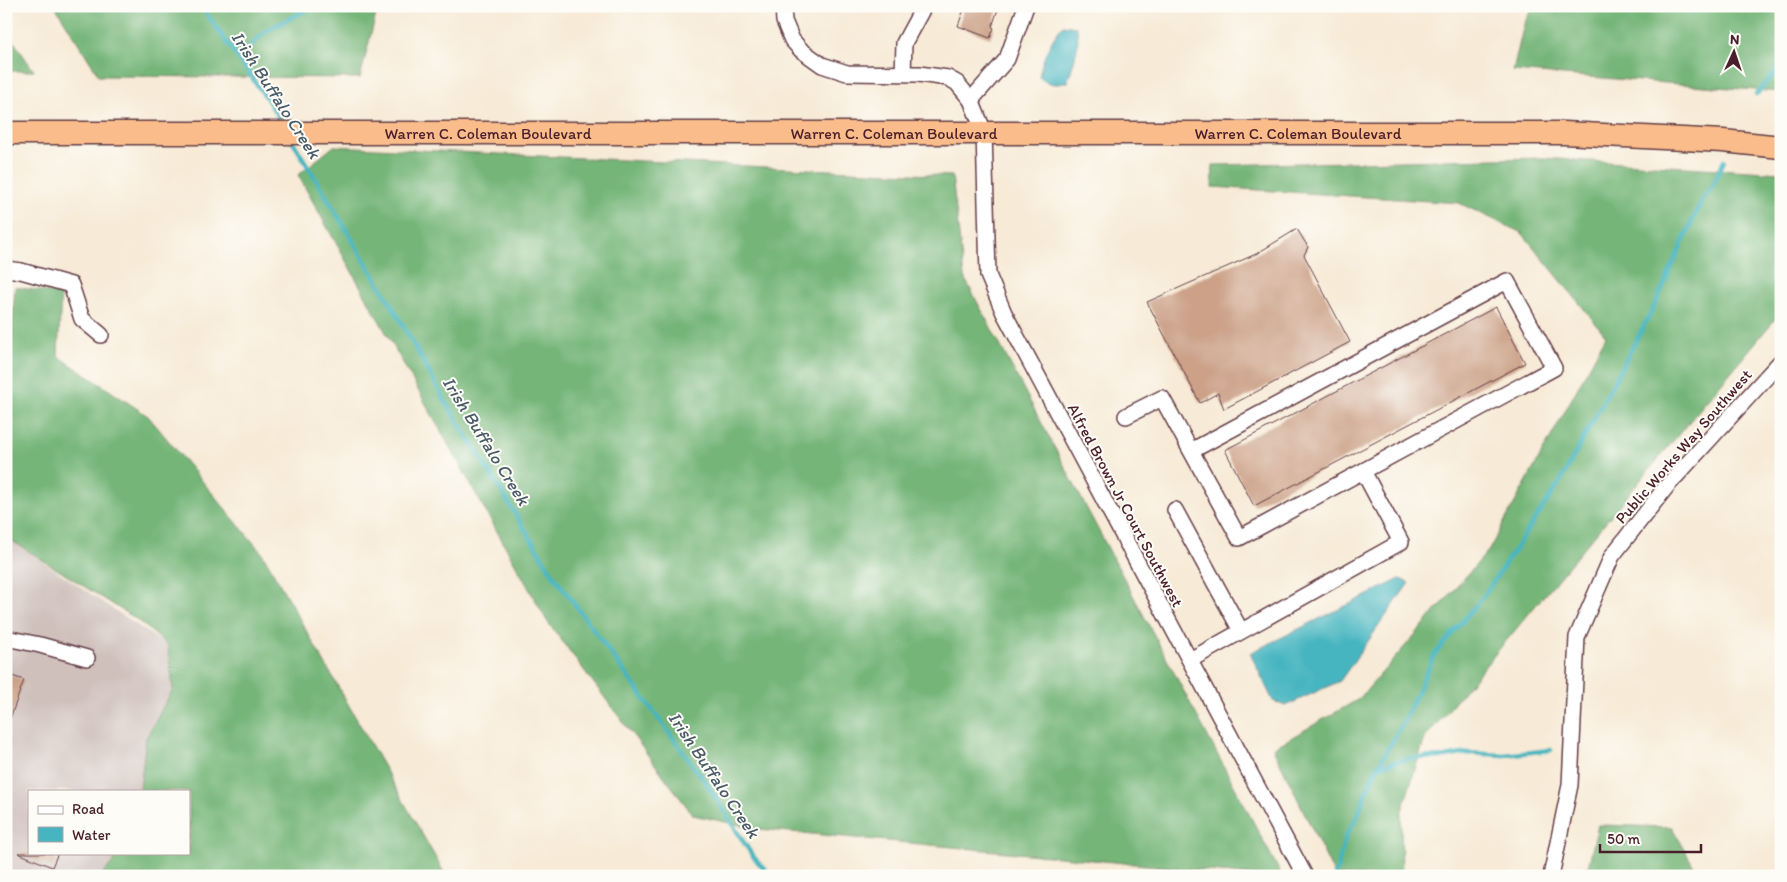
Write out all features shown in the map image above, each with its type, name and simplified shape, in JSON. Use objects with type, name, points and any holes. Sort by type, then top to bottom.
[{"type":"highway","name":"Warren C. Coleman Boulevard","points":[[6,133],[1564,133],[1723,141],[1781,147]]},
{"type":"street","points":[[783,6],[784,21],[792,40],[801,50],[822,65],[847,73],[903,74],[948,78],[957,84],[971,100],[1007,59],[1026,6]]},
{"type":"street","points":[[903,74],[904,43],[924,6]]},
{"type":"street","name":"Alfred Brown Jr Court Southwest","points":[[971,100],[984,132],[988,275],[1004,313],[1305,876]]},
{"type":"street","points":[[6,269],[21,271],[71,285],[82,319],[101,335]]},
{"type":"street","points":[[1126,416],[1162,398],[1191,451],[1239,538],[1554,368],[1506,281],[1191,451]]},
{"type":"street","name":"Public Works Way Southwest","points":[[1552,876],[1570,785],[1577,637],[1612,556],[1667,486],[1781,361]]},
{"type":"street","points":[[1190,660],[1401,542],[1363,471]]},
{"type":"street","points":[[1175,510],[1241,631]]},
{"type":"street","points":[[6,638],[86,658]]},
{"type":"shaded area","points":[[6,537],[168,646],[173,689],[146,738],[140,790],[28,790],[28,854],[117,854],[114,861],[101,876],[6,876]]},
{"type":"green space","points":[[55,6],[378,6],[360,78],[99,76]]},
{"type":"green space","points":[[1533,6],[1781,6],[1781,92],[1513,71],[1524,24]]},
{"type":"green space","points":[[6,30],[34,71],[6,71]]},
{"type":"green space","points":[[334,146],[952,176],[964,277],[1282,876],[1264,876],[758,829],[693,815],[547,621],[298,175]]},
{"type":"green space","points":[[1542,158],[1781,173],[1781,312],[1425,738],[1401,814],[1402,876],[1335,876],[1273,748],[1359,699],[1489,550],[1606,336],[1522,233],[1459,203],[1212,187],[1213,165]]},
{"type":"green space","points":[[15,287],[61,294],[58,356],[148,416],[262,553],[446,876],[101,876],[114,861],[117,854],[190,854],[190,790],[140,790],[146,738],[173,689],[168,646],[139,621],[6,537],[6,421]]},
{"type":"green space","points":[[1598,825],[1672,827],[1699,876],[1586,876]]},
{"type":"water","points":[[1063,25],[1076,27],[1078,33],[1077,47],[1074,63],[1067,82],[1052,84],[1039,77],[1048,49]]},
{"type":"water","points":[[1400,579],[1409,583],[1340,681],[1285,706],[1273,701],[1250,653]]},
{"type":"building","points":[[965,6],[999,6],[990,38],[958,26]]},
{"type":"building","points":[[1297,229],[1308,247],[1304,255],[1350,342],[1224,409],[1218,393],[1200,403],[1147,302],[1256,254]]},
{"type":"building","points":[[1496,307],[1525,363],[1254,506],[1225,450]]},
{"type":"building","points":[[6,674],[24,680],[8,724],[6,724]]},
{"type":"building","points":[[18,853],[58,854],[52,867]]},
{"type":"waterway","name":"Irish Buffalo Creek","points":[[201,6],[284,126]]},
{"type":"waterway","points":[[238,58],[266,31],[314,6]]},
{"type":"waterway","points":[[1756,95],[1781,65]]},
{"type":"waterway","name":"Irish Buffalo Creek","points":[[292,140],[391,304],[445,401],[554,576],[706,783],[752,855],[770,876]]},
{"type":"waterway","points":[[1335,876],[1346,836],[1357,817],[1378,766],[1402,725],[1435,654],[1483,597],[1560,482],[1652,311],[1700,204],[1713,185],[1724,161]]},
{"type":"waterway","points":[[1379,766],[1412,758],[1445,757],[1468,753],[1504,755],[1551,750]]}]
